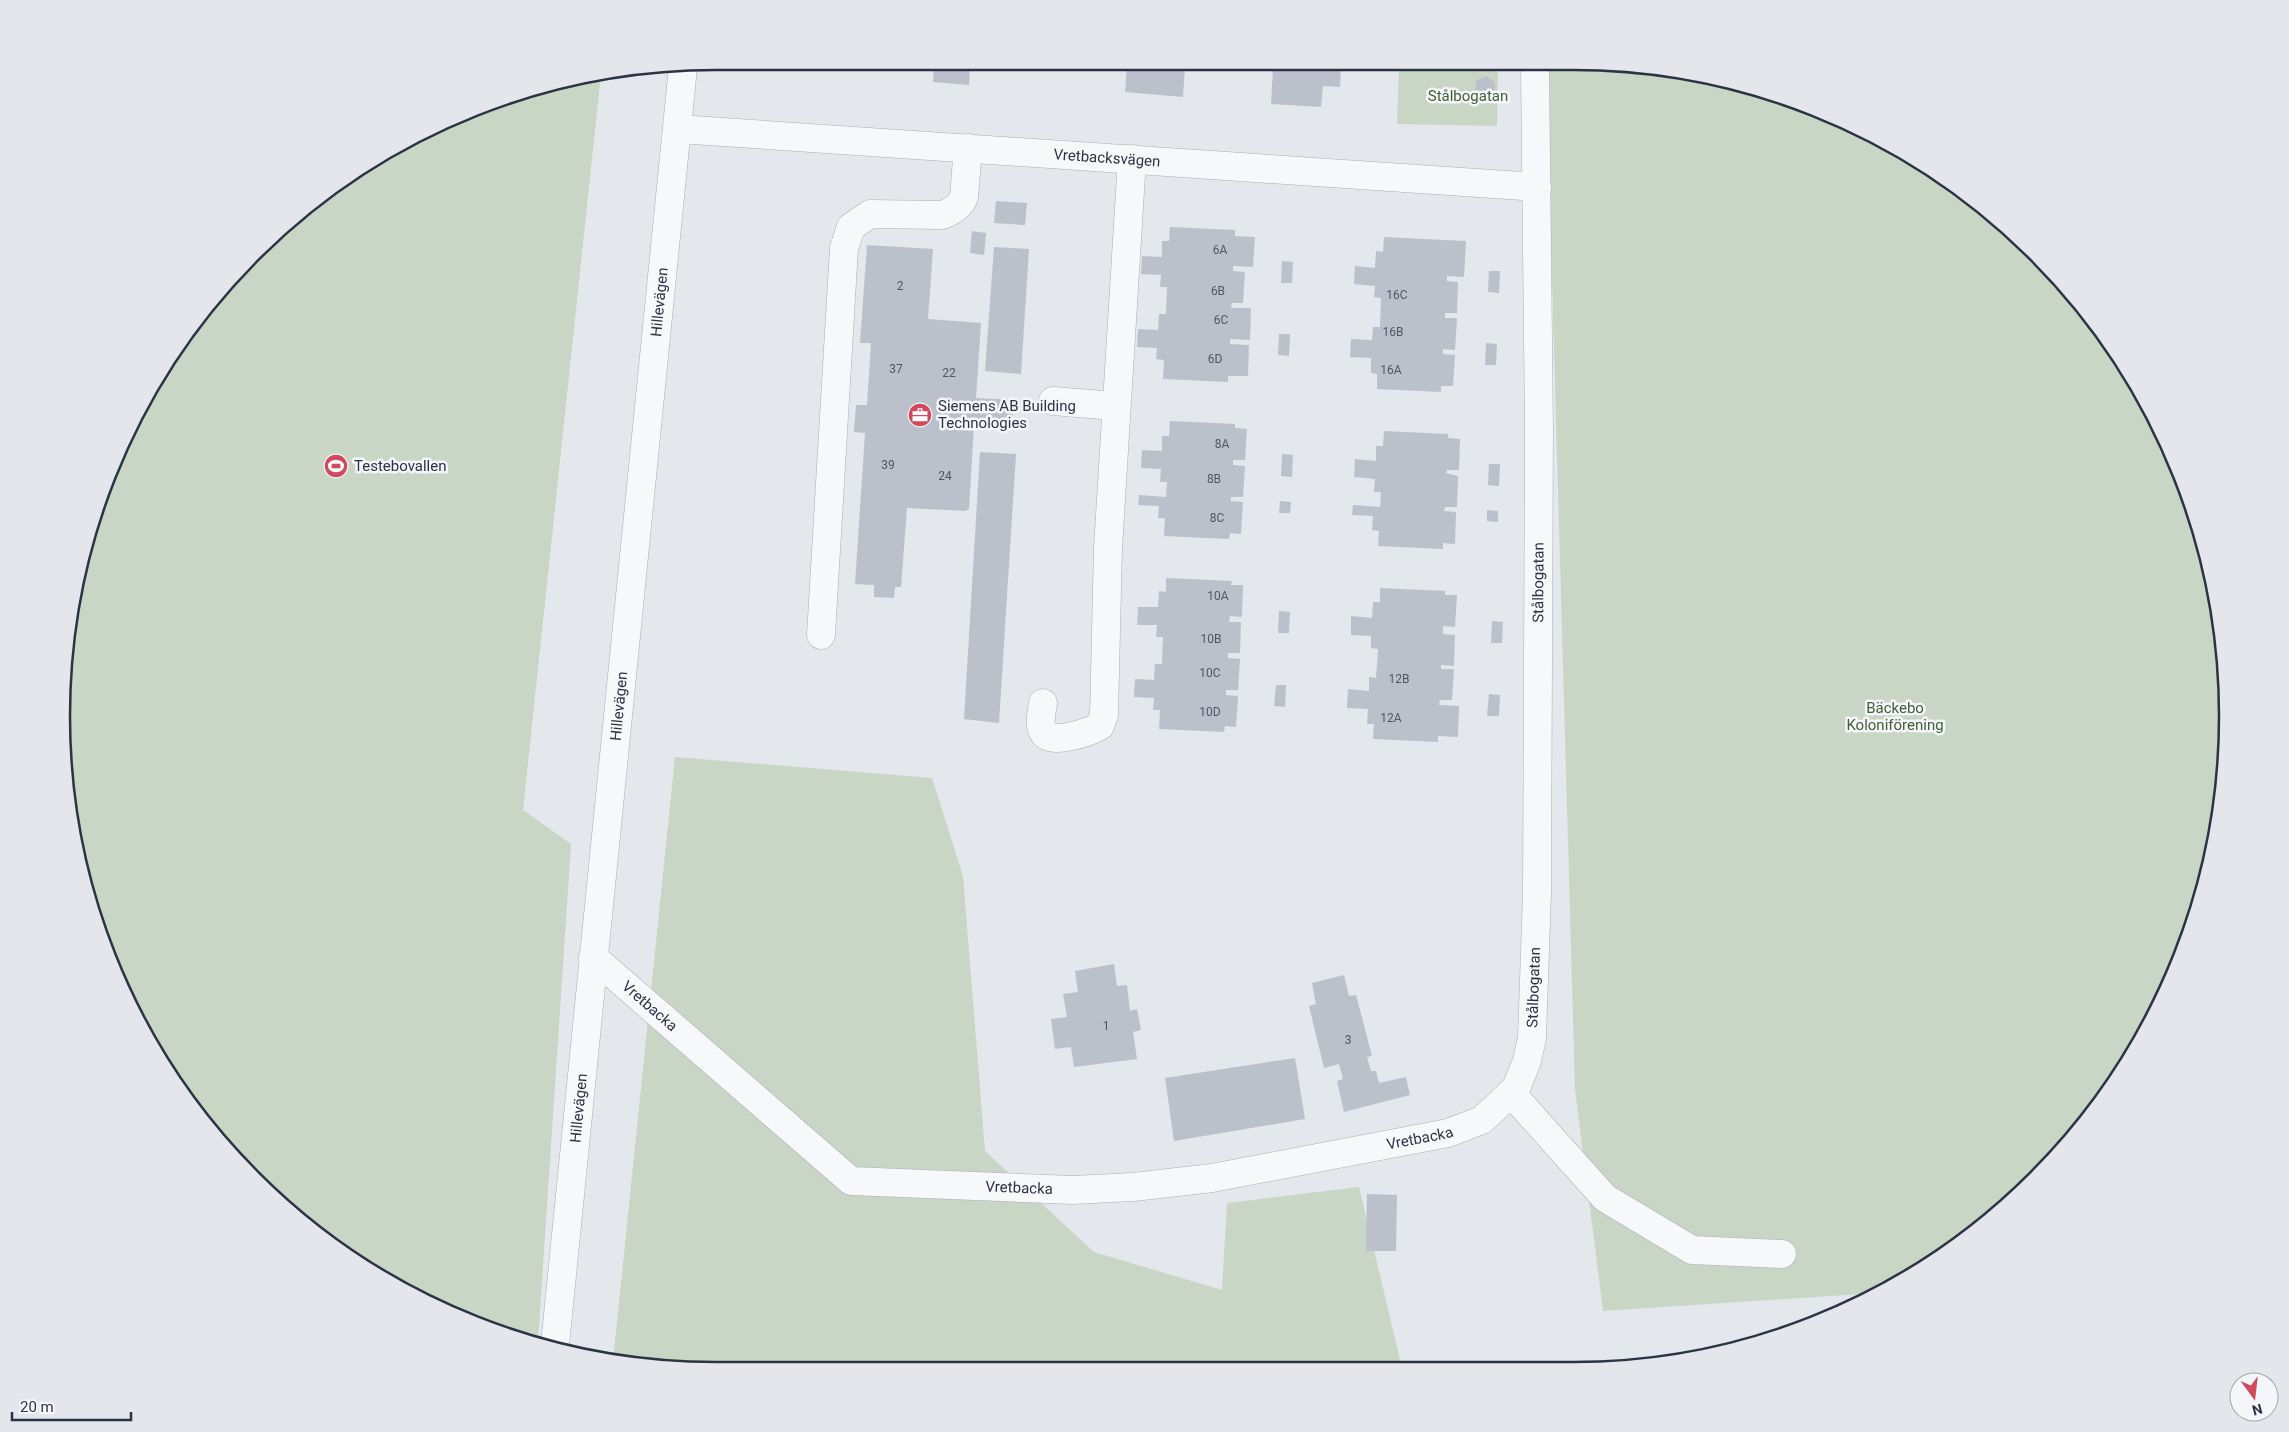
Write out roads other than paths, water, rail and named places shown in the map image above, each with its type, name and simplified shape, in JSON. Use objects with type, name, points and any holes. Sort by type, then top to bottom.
[{"type":"street","name":"Stålbogatan","points":[[1511,1094],[1518,1086],[1527,1061],[1532,1038],[1537,893],[1539,430],[1534,70]]},
{"type":"street","name":"Hillevägen","points":[[555,1342],[684,71]]},
{"type":"street","name":"Vretbacksvägen","points":[[678,129],[1537,187]]},
{"type":"street","points":[[821,635],[844,248],[847,237],[851,227],[870,214],[943,215],[954,210],[961,204],[964,197],[968,148]]},
{"type":"street","points":[[1043,703],[1041,729],[1046,735],[1051,737],[1073,737],[1088,733],[1100,726],[1104,715],[1108,548],[1132,159]]},
{"type":"street","points":[[1053,401],[1116,406]]},
{"type":"street","name":"Vretbacka","points":[[593,957],[851,1181],[1073,1190],[1133,1187],[1212,1178],[1448,1133],[1482,1120],[1511,1094]]},
{"type":"street","points":[[1511,1094],[1605,1198],[1692,1250],[1782,1254]]},
{"type":"place","name":"Siemens AB Building Technologies","points":[[920,415]]},
{"type":"place","name":"Testebovallen","points":[[336,466]]},
{"type":"park label","name":"Bäckebo Koloniförening","points":[[1895,716]]}]
